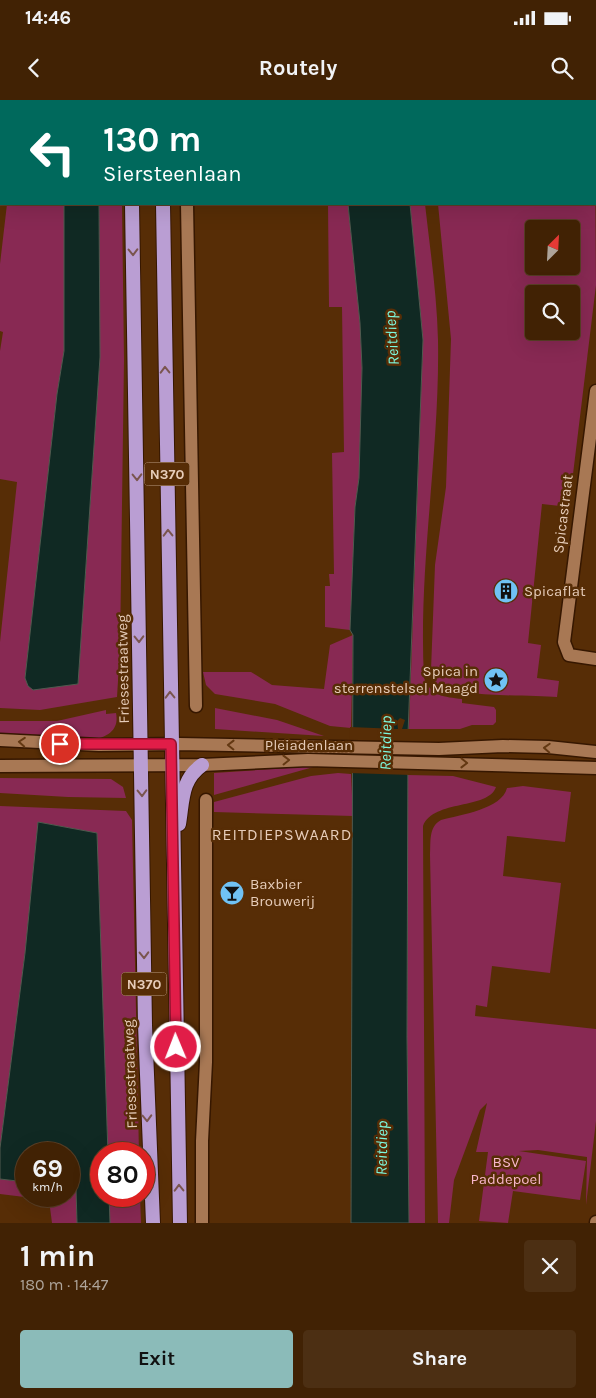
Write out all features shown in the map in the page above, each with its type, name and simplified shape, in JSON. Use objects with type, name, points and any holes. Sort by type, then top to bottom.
[{"type":"highway","name":"Friesestraatweg","points":[[132,205],[145,1025],[153,1223]]},
{"type":"highway","name":"N370","points":[[163,205],[172,869],[180,1223]]},
{"type":"highway","name":"N370","points":[[172,869],[182,791],[188,779],[202,765]]},
{"type":"street","points":[[186,205],[196,706]]},
{"type":"street","name":"Spicastraat","points":[[596,391],[564,642],[569,655],[596,659]]},
{"type":"street","name":"Pleiadenlaan","points":[[0,740],[90,745],[171,744],[415,749],[503,746],[548,747],[596,752]]},
{"type":"street","name":"Pleiadenlaan","points":[[0,766],[202,765],[267,761],[349,761],[596,768]]},
{"type":"street","points":[[202,1223],[202,1141],[206,1062],[206,800]]},
{"type":"green space","points":[[7,205],[64,205],[64,351],[57,394],[25,678],[33,689],[78,684],[100,357],[99,205],[122,205],[124,360],[120,649],[117,697],[40,710],[0,708],[0,642],[17,482],[0,479],[0,351],[3,332],[0,331],[0,264]]},
{"type":"green space","points":[[328,205],[348,205],[360,323],[362,368],[359,478],[355,507],[350,630],[325,627],[325,586],[330,586],[329,574],[334,574],[332,453],[344,452],[342,307],[329,307]]},
{"type":"green space","points":[[410,205],[425,205],[435,289],[438,340],[436,424],[424,593],[424,678],[430,689],[434,692],[462,699],[462,703],[494,707],[496,710],[496,722],[493,725],[472,725],[460,729],[409,729],[423,340]]},
{"type":"green space","points":[[438,205],[595,205],[596,285],[569,507],[542,504],[528,643],[541,645],[537,678],[559,681],[557,697],[480,694],[451,690],[441,686],[433,677],[431,670],[435,565],[446,487],[451,339]]},
{"type":"green space","points":[[353,635],[351,728],[330,726],[275,704],[215,694],[206,685],[203,672],[251,672],[272,685],[324,689],[330,645]]},
{"type":"green space","points":[[215,708],[277,720],[324,736],[215,729]]},
{"type":"green space","points":[[106,710],[106,714],[116,713],[115,726],[107,735],[99,738],[0,735],[0,721],[57,721]]},
{"type":"green space","points":[[317,766],[214,795],[214,773]]},
{"type":"green space","points":[[338,773],[351,774],[353,816],[214,812],[214,802],[311,776]]},
{"type":"green space","points":[[408,775],[453,776],[496,787],[491,794],[483,799],[438,812],[429,818],[423,826],[425,1223],[409,1223],[407,1037]]},
{"type":"green space","points":[[0,778],[111,779],[123,787],[126,798],[0,793]]},
{"type":"green space","name":"BSV Paddepoel","points":[[523,786],[571,792],[565,842],[507,836],[503,876],[561,883],[550,973],[492,966],[487,1007],[476,1005],[475,1016],[596,1029],[596,1121],[586,1205],[587,1157],[538,1150],[519,1151],[586,1161],[580,1200],[513,1191],[508,1223],[479,1221],[488,1152],[476,1152],[487,1103],[480,1110],[454,1180],[449,1223],[438,1223],[431,836],[434,827],[441,820],[489,806],[504,795],[507,788]]},
{"type":"green space","points":[[0,806],[126,811],[132,820],[139,1142],[108,1142],[97,833],[38,822],[25,953],[0,1148]]},
{"type":"green space","points":[[0,1179],[15,1181],[15,1196],[0,1194]]},
{"type":"green space","points":[[50,1207],[77,1207],[77,1223],[52,1223]]},
{"type":"green space","points":[[109,1207],[140,1207],[141,1223],[110,1223]]},
{"type":"water","points":[[64,205],[99,205],[100,357],[78,684],[33,690],[28,686],[25,678],[57,394],[64,351]]},
{"type":"water","name":"Reitdiep","points":[[348,205],[410,205],[423,340],[408,734],[407,1037],[409,1223],[351,1223],[353,635],[350,630],[355,507],[359,478],[362,368],[360,323]]},
{"type":"water","points":[[38,822],[97,833],[108,1142],[90,1142],[90,1207],[109,1207],[110,1223],[77,1223],[77,1207],[80,1207],[80,1142],[15,1142],[15,1181],[0,1179],[0,1148],[25,953]]},
{"type":"pier","points":[[400,718],[405,720],[402,729],[411,729],[411,775],[349,773],[350,727],[398,729],[397,721]]},
{"type":"place","name":"Spicaflat","points":[[506,591]]},
{"type":"place","name":"Spica in sterrenstelsel Maagd","points":[[496,680]]},
{"type":"place","name":"Baxbier Brouwerij","points":[[232,893]]},
{"type":"district","name":"REITDIEPSWAARD","points":[[282,834]]},
{"type":"route","points":[[60,744],[171,744],[176,1047]]}]
